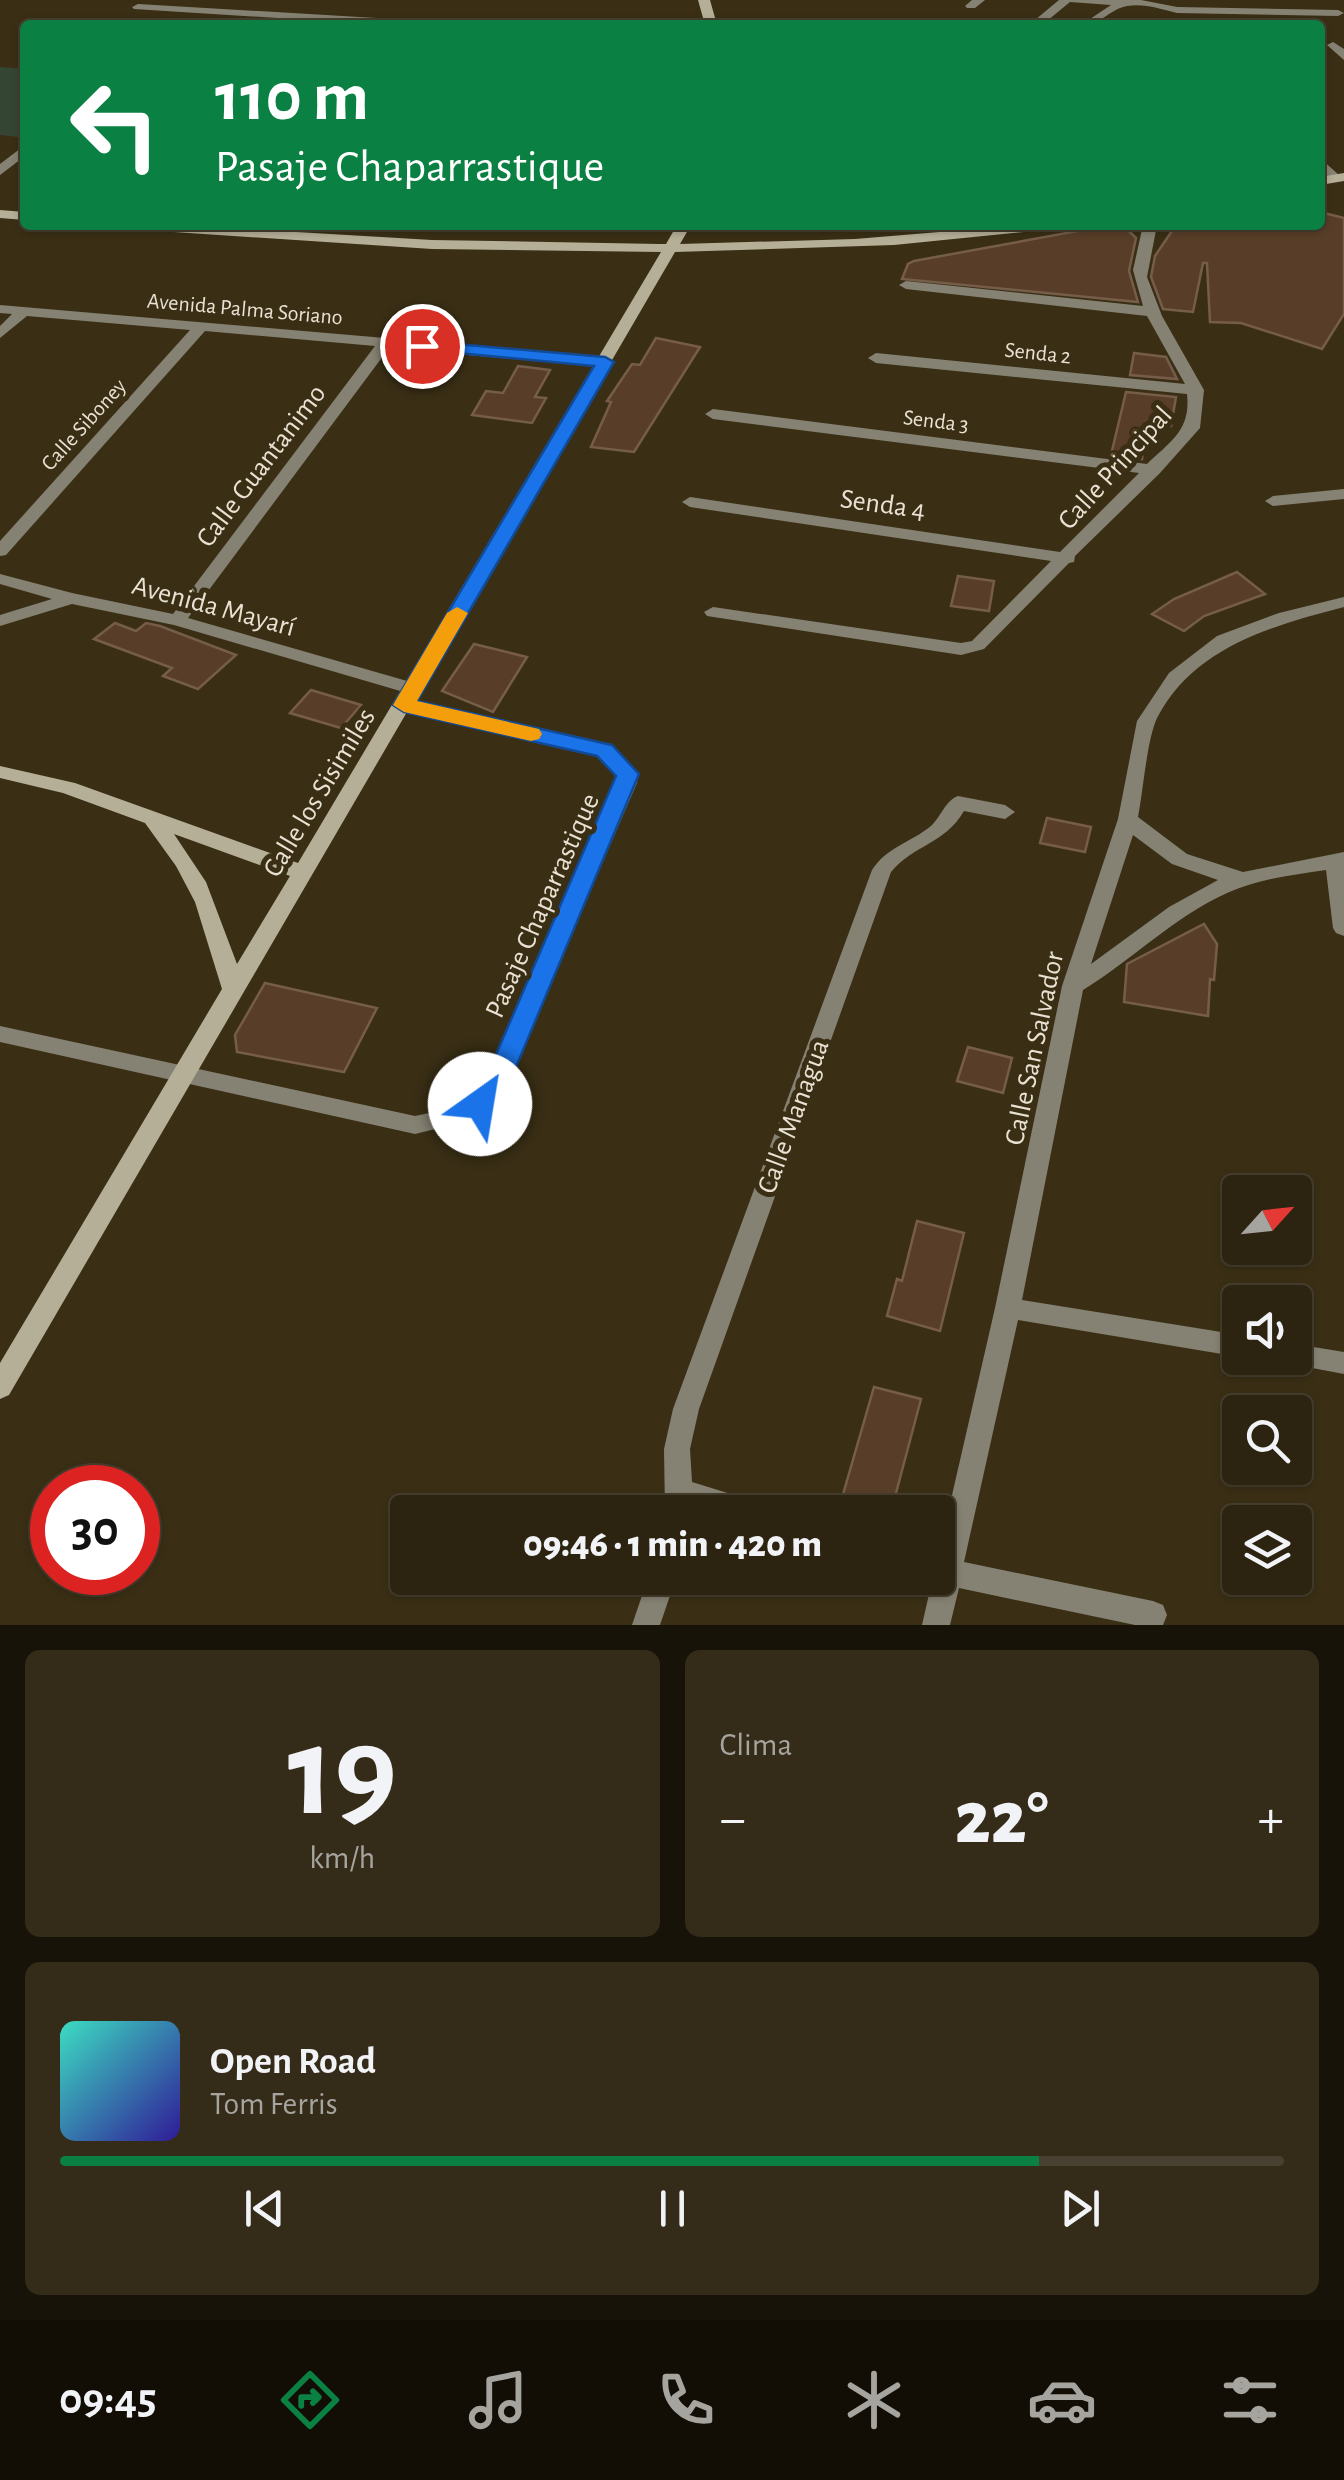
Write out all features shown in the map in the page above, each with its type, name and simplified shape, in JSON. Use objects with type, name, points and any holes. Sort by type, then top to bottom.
[{"type":"main road","points":[[201,230],[430,246],[669,249],[844,244],[1014,230]]},
{"type":"main road","name":"Calle los Sisimiles","points":[[0,1387],[681,230]]},
{"type":"main road","points":[[0,772],[68,788],[304,874]]},
{"type":"main road","points":[[148,819],[174,845],[204,892],[234,992]]},
{"type":"street","points":[[1042,20],[1066,0]]},
{"type":"street","points":[[1075,0],[1151,2],[1177,10],[1338,13]]},
{"type":"street","points":[[1094,20],[1120,4]]},
{"type":"street","points":[[138,8],[354,20]]},
{"type":"street","points":[[1332,45],[1344,56]]},
{"type":"street","points":[[0,171],[20,154]]},
{"type":"street","name":"Calle Principal","points":[[714,612],[961,649],[978,645],[1192,428],[1198,410],[1196,390],[1154,312],[1139,274],[1149,230]]},
{"type":"street","points":[[906,285],[1154,312]]},
{"type":"street","name":"Avenida Palma Soriano","points":[[0,309],[605,362]]},
{"type":"street","points":[[0,334],[24,311]]},
{"type":"street","name":"Calle Siboney","points":[[0,552],[200,327]]},
{"type":"street","name":"Calle Guantanimo","points":[[177,620],[386,342]]},
{"type":"street","name":"Senda 2","points":[[876,358],[1196,390]]},
{"type":"street","name":"Senda 3","points":[[713,414],[1154,470]]},
{"type":"street","points":[[1273,500],[1344,494]]},
{"type":"street","name":"Senda 4","points":[[690,502],[1068,558]]},
{"type":"street","name":"Avenida Mayarí","points":[[0,579],[177,620],[409,697]]},
{"type":"street","points":[[0,622],[70,598]]},
{"type":"street","name":"Calle San Salvador","points":[[955,1522],[1008,1308],[1073,986],[1128,819],[1146,722],[1176,676],[1223,640],[1285,617],[1344,602]]},
{"type":"street","name":"Pasaje Chaparrastique","points":[[184,1074],[415,1125],[455,1118],[492,1093],[628,774],[604,750],[409,697]]},
{"type":"street","name":"Calle Managua","points":[[678,1495],[677,1449],[686,1409],[882,870],[889,858],[943,830],[958,803],[1005,812]]},
{"type":"street","points":[[1128,819],[1156,848],[1196,870],[1242,879]]},
{"type":"street","points":[[1073,986],[1104,969],[1164,924],[1242,879],[1340,860],[1344,928]]},
{"type":"street","points":[[0,1034],[184,1074]]},
{"type":"street","points":[[1008,1308],[1222,1343]]},
{"type":"street","points":[[1312,1358],[1344,1363]]},
{"type":"street","points":[[955,1574],[1152,1615]]},
{"type":"street","points":[[646,1625],[656,1595]]},
{"type":"street","name":"Calle San Salvador","points":[[936,1625],[940,1595]]},
{"type":"green space","points":[[0,67],[20,69],[20,135],[0,135]]},
{"type":"building","points":[[1325,213],[1344,218],[1344,314],[1322,349],[1241,323],[1210,322],[1207,263],[1203,263],[1193,312],[1163,309],[1151,277],[1155,256],[1173,230],[1325,230]]},
{"type":"building","points":[[1083,230],[1128,230],[1136,238],[1129,271],[1138,302],[902,279],[908,264]]},
{"type":"building","points":[[656,338],[700,347],[634,452],[591,447],[611,402],[607,401],[632,364],[640,365]]},
{"type":"building","points":[[1134,353],[1166,357],[1177,379],[1130,375]]},
{"type":"building","points":[[518,366],[550,370],[535,397],[546,398],[532,423],[472,415],[486,391],[503,393]]},
{"type":"building","points":[[1126,392],[1176,397],[1171,426],[1146,422],[1142,459],[1111,455]]},
{"type":"building","points":[[1237,572],[1265,594],[1204,616],[1184,631],[1152,614],[1174,599]]},
{"type":"building","points":[[958,576],[994,581],[989,611],[951,606]]},
{"type":"building","points":[[115,623],[136,631],[146,623],[160,626],[236,655],[198,689],[163,676],[172,668],[94,639]]},
{"type":"building","points":[[474,644],[527,657],[493,712],[442,691]]},
{"type":"building","points":[[311,690],[361,705],[341,728],[290,713]]},
{"type":"building","points":[[1047,818],[1091,827],[1085,852],[1040,843]]},
{"type":"building","points":[[1204,924],[1217,944],[1208,1016],[1124,1002],[1127,964]]},
{"type":"building","points":[[265,983],[377,1008],[344,1072],[237,1052],[235,1035]]},
{"type":"building","points":[[968,1047],[1012,1058],[1003,1093],[957,1081]]},
{"type":"building","points":[[917,1221],[964,1233],[940,1331],[887,1316],[897,1279],[902,1281]]},
{"type":"building","points":[[874,1387],[921,1399],[896,1495],[843,1495]]},
{"type":"slow traffic","points":[[457,613],[404,705],[531,734]]},
{"type":"route","points":[[422,346],[605,362],[404,705],[604,750],[628,774],[492,1093],[480,1104]]}]
